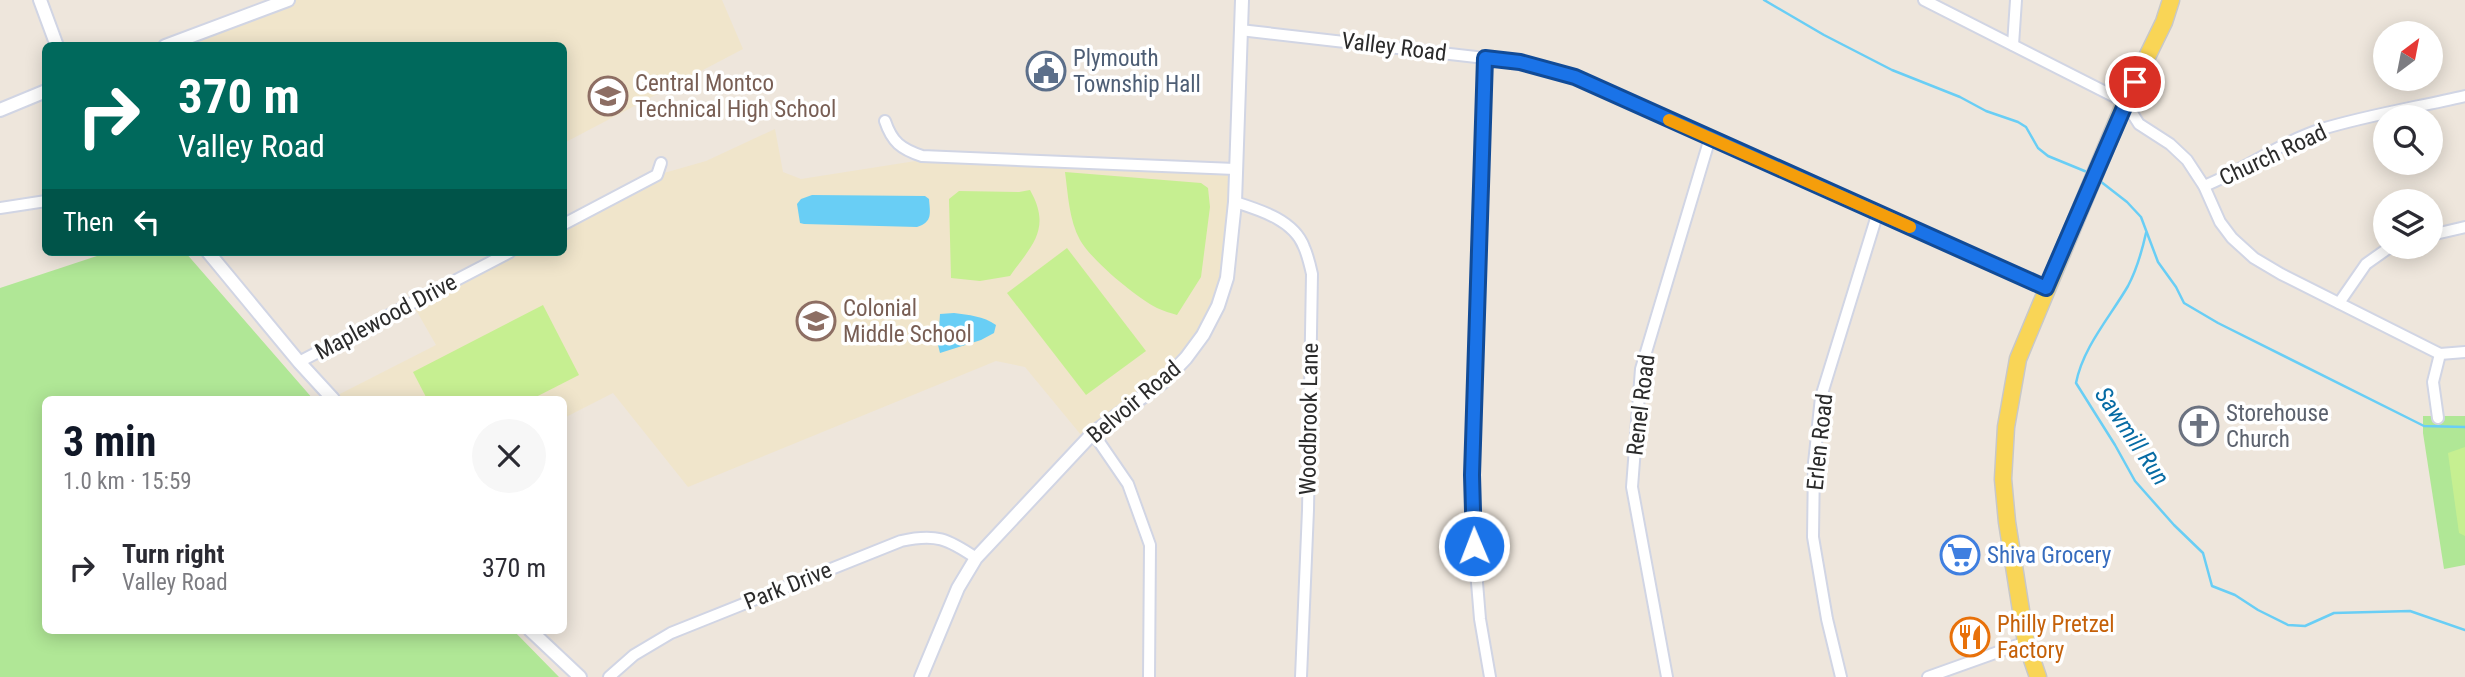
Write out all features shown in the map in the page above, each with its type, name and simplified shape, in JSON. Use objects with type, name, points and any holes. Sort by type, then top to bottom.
[{"type":"main road","points":[[2038,677],[2026,642],[2003,479],[2006,427],[2018,359],[2125,103],[2164,22],[2171,0]]},
{"type":"street","points":[[40,0],[56,42]]},
{"type":"street","points":[[176,42],[288,0]]},
{"type":"street","name":"Belvoir Road","points":[[921,677],[958,588],[976,558],[1093,433],[1163,382],[1186,358],[1203,335],[1217,306],[1227,278],[1235,202],[1242,0]]},
{"type":"street","points":[[1924,0],[2125,103],[2139,124],[2170,144],[2187,160],[2204,186],[2220,222],[2232,239],[2254,258],[2440,354],[2465,352]]},
{"type":"street","points":[[2013,45],[2016,0]]},
{"type":"street","name":"Valley Road","points":[[1240,30],[1520,62],[1575,77],[2046,288]]},
{"type":"street","points":[[1485,58],[1472,475],[1480,619],[1490,677]]},
{"type":"street","points":[[0,110],[42,93]]},
{"type":"street","name":"Church Road","points":[[2204,186],[2234,174],[2260,158],[2320,130],[2465,96]]},
{"type":"street","points":[[885,121],[890,135],[898,145],[922,156],[1235,169]]},
{"type":"street","name":"Renel Road","points":[[1667,677],[1632,487],[1641,369],[1710,138]]},
{"type":"street","points":[[567,222],[657,175],[661,163]]},
{"type":"street","points":[[0,208],[42,202]]},
{"type":"street","name":"Woodbrook Lane","points":[[1235,202],[1266,212],[1294,231],[1304,245],[1312,274],[1308,510],[1301,677]]},
{"type":"street","name":"Erlen Road","points":[[1841,677],[1827,619],[1813,537],[1814,463],[1821,397],[1878,212]]},
{"type":"street","points":[[2443,233],[2465,228]]},
{"type":"street","points":[[211,256],[330,396]]},
{"type":"street","name":"Maplewood Drive","points":[[299,362],[502,256]]},
{"type":"street","points":[[2339,303],[2366,264],[2373,259]]},
{"type":"street","points":[[2438,418],[2433,382],[2440,354]]},
{"type":"street","points":[[1093,433],[1128,484],[1150,545],[1149,677]]},
{"type":"street","name":"Park Drive","points":[[609,677],[634,655],[670,633],[901,541],[937,537],[955,543],[976,558]]},
{"type":"street","points":[[534,634],[580,677]]},
{"type":"street","points":[[1928,677],[2026,642]]},
{"type":"shaded area","name":"Central Montco Technical High School","points":[[288,0],[722,0],[743,49],[567,141],[567,42],[176,42]]},
{"type":"shaded area","name":"Colonial Middle School","points":[[775,129],[783,172],[801,179],[941,157],[1235,169],[1227,278],[1186,358],[1086,441],[1025,367],[996,361],[688,487],[613,393],[567,416],[567,396],[336,396],[436,345],[412,303],[502,256],[567,256],[567,222],[657,175],[706,161]]},
{"type":"green space","points":[[1065,172],[1201,183],[1208,188],[1210,207],[1201,277],[1177,315],[1157,308],[1138,296],[1104,268],[1086,248],[1073,224]]},
{"type":"green space","points":[[1030,190],[1039,216],[1039,226],[1032,245],[1010,276],[980,281],[951,278],[949,199],[959,191]]},
{"type":"green space","points":[[1067,248],[1146,351],[1086,395],[1007,293]]},
{"type":"green space","points":[[97,256],[188,256],[310,396],[42,396],[42,634],[517,634],[559,677],[0,677],[0,288]]},
{"type":"green space","points":[[543,305],[579,375],[538,396],[425,396],[413,372]]},
{"type":"green space","points":[[2423,416],[2465,416],[2465,565],[2444,569],[2423,433]]},
{"type":"green space","points":[[2465,447],[2465,536],[2459,533],[2448,453]]},
{"type":"water","points":[[812,195],[925,196],[929,199],[929,216],[926,222],[917,227],[800,223],[797,204],[801,199]]},
{"type":"water","points":[[940,314],[976,316],[991,322],[996,325],[994,333],[940,353]]},
{"type":"waterway","name":"Sawmill Run","points":[[1764,0],[1892,70],[2018,122],[2026,127],[2038,148],[2048,156],[2087,172]]},
{"type":"waterway","points":[[2100,181],[2141,217],[2158,262],[2184,303],[2218,323],[2424,426],[2465,427]]},
{"type":"waterway","name":"Sawmill Run","points":[[2146,233],[2131,280],[2091,345],[2076,383],[2135,481],[2203,553],[2212,586],[2235,595],[2288,625],[2305,626],[2334,613],[2410,611],[2465,630]]},
{"type":"slow traffic","points":[[1669,120],[1910,227]]},
{"type":"place","name":"Plymouth Township Hall","points":[[1046,71]]},
{"type":"place","name":"Central Montco Technical High School","points":[[608,96]]},
{"type":"place","name":"Colonial Middle School","points":[[816,321]]},
{"type":"place","name":"Storehouse Church","points":[[2199,426]]},
{"type":"place","name":"Shiva Grocery","points":[[1960,555]]},
{"type":"place","name":"Philly Pretzel Factory","points":[[1970,637]]},
{"type":"route","points":[[1474,546],[1472,475],[1485,58],[1520,62],[1575,77],[2046,288],[2135,82]]}]
